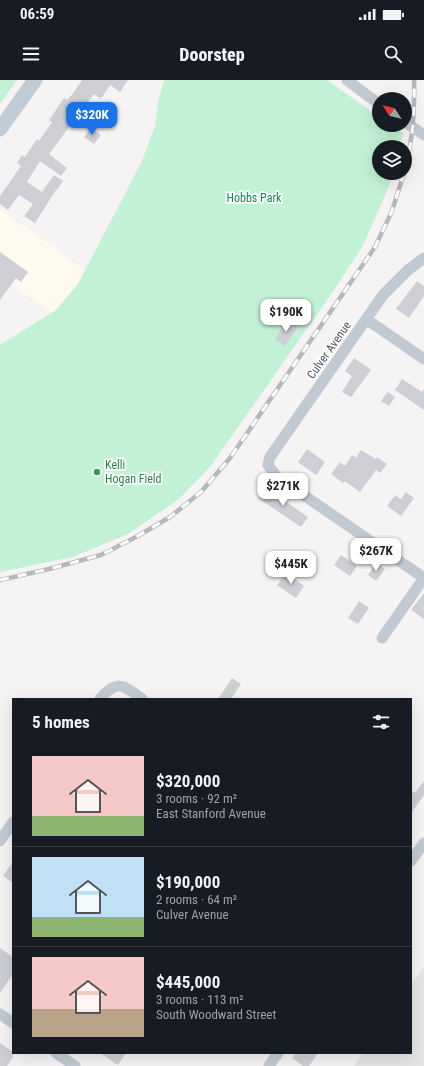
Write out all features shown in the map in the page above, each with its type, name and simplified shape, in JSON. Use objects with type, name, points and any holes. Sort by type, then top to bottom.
[{"type":"main road","points":[[0,129],[35,80]]},
{"type":"street","points":[[347,80],[372,99]]},
{"type":"street","points":[[412,127],[424,135]]},
{"type":"street","name":"Culver Avenue","points":[[424,258],[408,270],[393,285],[366,319],[270,457],[268,465],[276,476],[424,578]]},
{"type":"street","points":[[366,319],[424,360]]},
{"type":"street","points":[[382,638],[424,578]]},
{"type":"street","points":[[101,698],[111,688],[118,686],[126,687],[141,698]]},
{"type":"street","points":[[0,841],[12,823]]},
{"type":"street","points":[[412,861],[424,843]]},
{"type":"street","points":[[0,1014],[12,1022]]},
{"type":"street","points":[[57,1054],[75,1066]]},
{"type":"street","points":[[269,1066],[277,1054]]},
{"type":"shaded area","points":[[0,209],[84,269],[82,277],[58,318],[0,277]]},
{"type":"shaded area","points":[[424,967],[424,1066],[354,1066],[362,1054],[412,1054],[412,985]]},
{"type":"green space","points":[[0,80],[17,80],[0,104]]},
{"type":"green space","name":"Hobbs Park","points":[[164,80],[327,80],[372,112],[372,132],[403,133],[401,140],[372,140],[372,180],[391,180],[362,247],[334,290],[210,467],[179,499],[128,534],[73,557],[0,572],[0,345],[56,310],[78,284],[142,161],[155,126],[158,103]]},
{"type":"building","points":[[82,80],[128,80],[120,92],[110,85],[101,99],[94,94],[49,154],[67,168],[61,176],[40,161],[27,182],[42,192],[54,175],[63,181],[35,223],[24,216],[33,204],[19,195],[8,210],[0,204],[0,196],[21,166],[17,163],[22,155],[25,157],[37,139],[39,141],[52,122],[49,120],[64,98],[67,100],[71,96]]},
{"type":"building","points":[[107,106],[116,112],[112,119],[102,112]]},
{"type":"building","points":[[91,128],[101,135],[94,144],[84,137]]},
{"type":"building","points":[[0,252],[28,272],[21,282],[16,278],[0,300]]},
{"type":"building","points":[[417,281],[424,286],[424,296],[409,318],[396,309]]},
{"type":"building","points":[[288,320],[298,327],[285,346],[275,339]]},
{"type":"building","points":[[354,358],[371,370],[351,397],[342,392],[352,376],[345,371]]},
{"type":"building","points":[[402,379],[422,392],[424,389],[424,410],[395,390]]},
{"type":"building","points":[[388,392],[395,397],[389,406],[381,401]]},
{"type":"building","points":[[307,449],[325,462],[316,475],[298,462]]},
{"type":"building","points":[[361,450],[376,459],[377,457],[387,464],[380,473],[376,470],[360,492],[345,481],[343,483],[331,474],[340,462],[345,466],[352,455],[356,458]]},
{"type":"building","points":[[266,488],[308,517],[301,527],[258,498]]},
{"type":"building","points":[[406,492],[414,498],[401,516],[387,506],[395,495],[401,499]]},
{"type":"building","points":[[341,555],[357,566],[350,576],[334,565]]},
{"type":"building","points":[[376,563],[385,569],[376,581],[368,575]]},
{"type":"building","points":[[286,573],[304,586],[296,598],[277,585]]},
{"type":"building","points":[[424,593],[424,619],[411,610]]},
{"type":"building","points":[[359,601],[369,608],[358,624],[348,618]]},
{"type":"building","points":[[232,678],[241,684],[232,698],[219,698]]},
{"type":"building","points":[[424,781],[424,795],[412,812],[412,791],[415,793]]},
{"type":"building","points":[[12,863],[12,882],[3,876]]},
{"type":"building","points":[[0,948],[12,956],[12,975],[0,993]]},
{"type":"building","points":[[0,1043],[12,1051],[13,1057],[7,1066],[0,1066]]},
{"type":"building","points":[[102,1054],[125,1054],[118,1065]]},
{"type":"building","points":[[295,1054],[317,1054],[309,1066],[303,1066],[292,1058]]},
{"type":"railway","points":[[411,140],[413,124],[414,80]]},
{"type":"railway","points":[[0,580],[101,555],[170,517],[201,492],[230,458],[375,247],[392,211],[402,180]]},
{"type":"place","name":"Kelli Hogan Field","points":[[97,472]]}]
